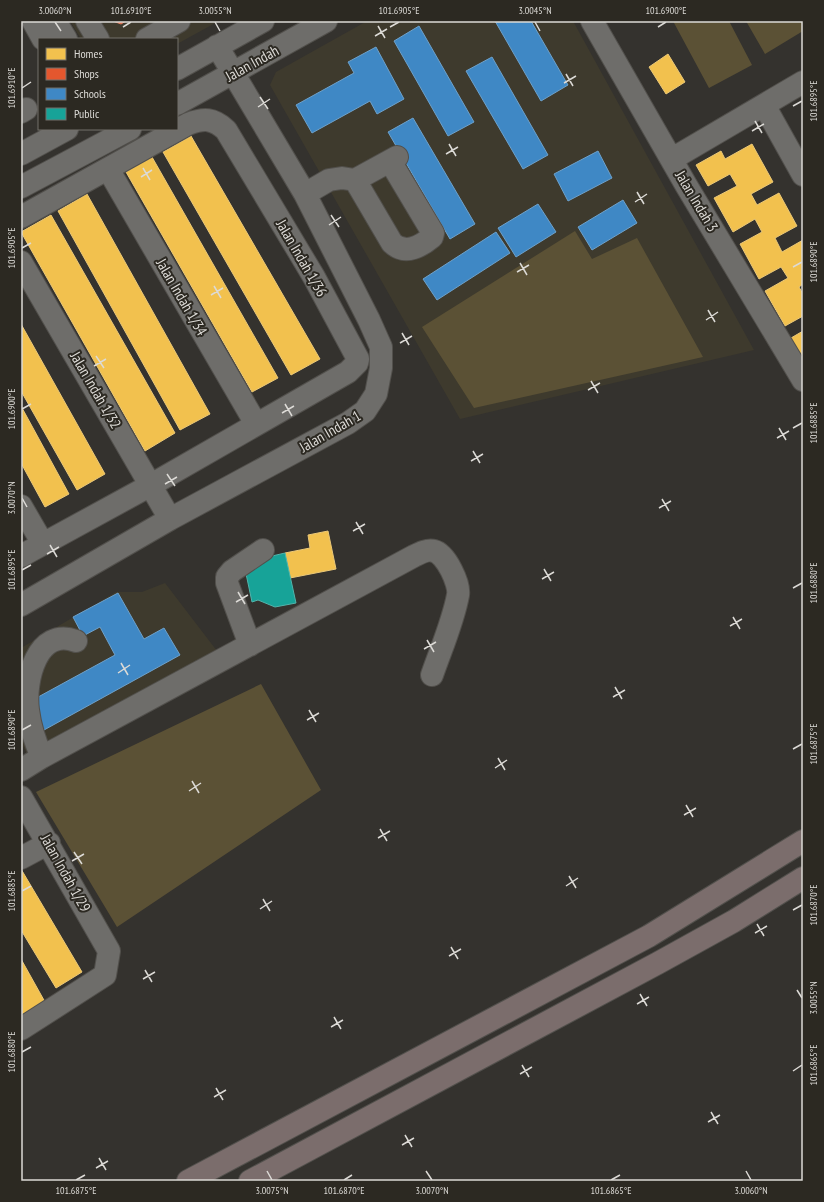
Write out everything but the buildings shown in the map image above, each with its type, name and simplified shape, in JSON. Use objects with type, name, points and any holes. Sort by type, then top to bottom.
[{"type":"highway","points":[[188,1181],[648,936],[803,841]]},
{"type":"highway","points":[[250,1181],[658,964],[803,878]]},
{"type":"street","points":[[33,21],[42,38]]},
{"type":"street","points":[[56,21],[65,38]]},
{"type":"street","points":[[149,38],[179,21]]},
{"type":"street","name":"Jalan Indah","points":[[178,68],[263,21]]},
{"type":"street","name":"Jalan Indah","points":[[178,103],[234,74],[326,21]]},
{"type":"street","name":"Jalan Indah 3","points":[[592,21],[672,160],[803,380]]},
{"type":"street","name":"Jalan Indah 1","points":[[21,605],[170,519],[348,423],[365,411],[376,394],[381,368],[381,347],[369,320],[305,194],[218,46]]},
{"type":"street","points":[[672,160],[803,82]]},
{"type":"street","points":[[764,105],[803,174]]},
{"type":"street","name":"Jalan Indah 1/36","points":[[21,556],[150,485],[334,380],[354,368],[357,363],[357,354],[314,277],[226,130],[218,123],[208,119],[198,120],[178,130]]},
{"type":"street","points":[[21,154],[65,130]]},
{"type":"street","name":"Jalan Indah 1/36","points":[[108,169],[177,130]]},
{"type":"street","points":[[21,187],[112,133]]},
{"type":"street","points":[[305,194],[329,180],[342,178],[355,180],[394,159],[433,233],[432,237],[406,251],[398,249],[392,243],[355,180]]},
{"type":"street","points":[[21,217],[108,169]]},
{"type":"street","name":"Jalan Indah 1/34","points":[[108,169],[256,424]]},
{"type":"street","name":"Jalan Indah 1/32","points":[[21,262],[170,519]]},
{"type":"street","points":[[21,506],[43,544]]},
{"type":"street","points":[[250,644],[227,584],[227,577],[232,571],[263,550]]},
{"type":"street","points":[[21,770],[42,757],[424,551],[434,551],[444,558],[452,571],[459,594],[432,675]]},
{"type":"street","points":[[42,757],[35,743],[27,698],[36,656],[47,643],[57,638],[68,638],[76,641]]},
{"type":"street","name":"Jalan Indah 1/29","points":[[21,797],[49,843],[109,951],[105,975],[21,1029]]},
{"type":"street","points":[[21,858],[49,843]]},
{"type":"shaded area","points":[[70,21],[219,21],[178,43],[178,38],[80,38]]},
{"type":"shaded area","points":[[367,21],[573,21],[754,350],[460,419],[270,85],[276,72]]},
{"type":"shaded area","points":[[673,21],[729,21],[752,65],[709,88]]},
{"type":"shaded area","points":[[746,21],[803,21],[803,31],[765,54]]},
{"type":"shaded area","points":[[575,231],[592,259],[637,238],[703,357],[474,408],[422,327]]},
{"type":"shaded area","points":[[165,583],[217,651],[29,758],[21,742],[21,648],[116,592],[142,592]]},
{"type":"shaded area","points":[[261,684],[321,790],[117,927],[36,792]]}]
